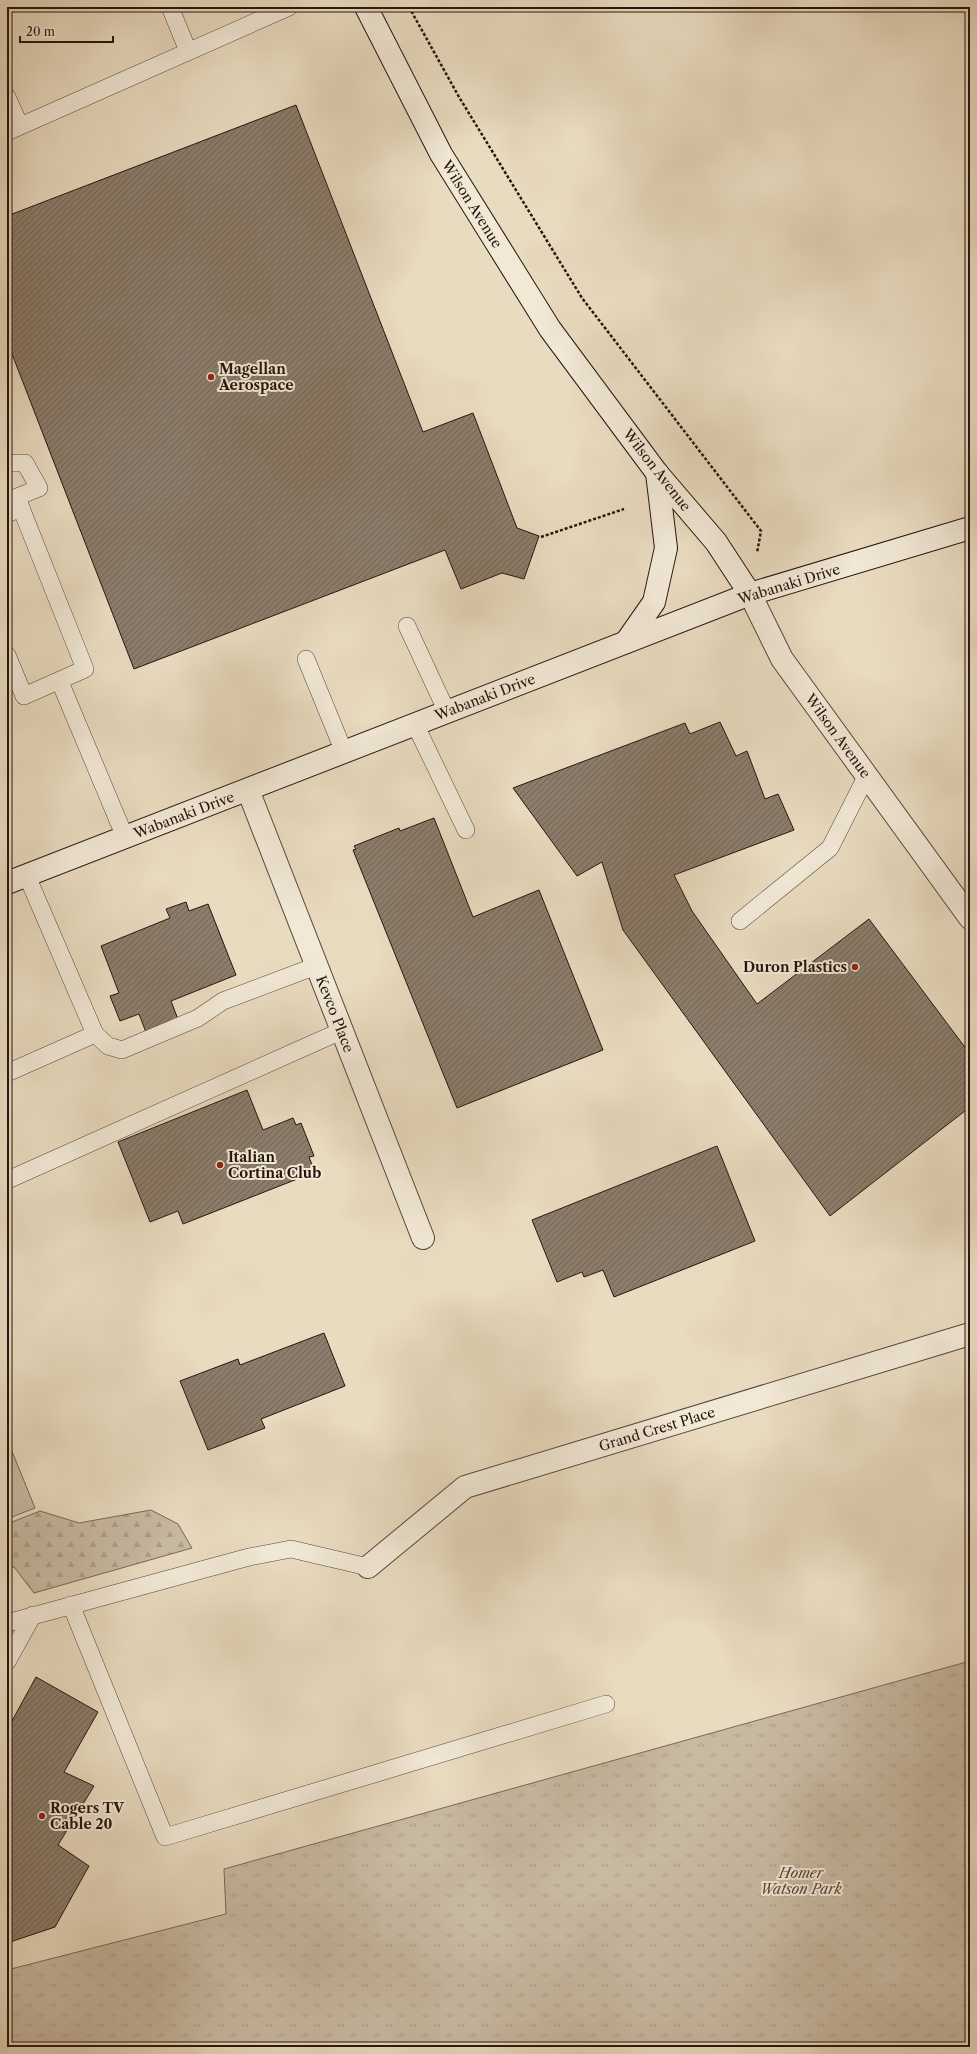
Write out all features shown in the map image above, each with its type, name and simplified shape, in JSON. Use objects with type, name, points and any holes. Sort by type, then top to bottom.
[{"type":"street","name":"Wilson Avenue","points":[[366,7],[441,154],[550,329],[657,473],[716,542],[750,594],[782,659],[970,918]]},
{"type":"street","points":[[626,642],[654,602],[666,548],[657,473]]},
{"type":"street","name":"Wabanaki Drive","points":[[17,879],[750,594],[970,528]]},
{"type":"street","name":"Kevco Place","points":[[248,790],[423,1238]]},
{"type":"street","name":"Grand Crest Place","points":[[368,1567],[465,1487],[970,1334]]},
{"type":"lane","points":[[170,7],[188,51]]},
{"type":"lane","points":[[7,96],[13,129],[289,7]]},
{"type":"lane","points":[[7,463],[25,463],[39,488],[17,497],[14,511],[85,669],[60,682],[24,696],[7,655]]},
{"type":"lane","points":[[407,626],[446,712]]},
{"type":"lane","points":[[306,659],[344,752]]},
{"type":"lane","points":[[60,682],[126,837]]},
{"type":"lane","points":[[415,724],[466,830]]},
{"type":"lane","points":[[740,921],[830,848],[867,775]]},
{"type":"lane","points":[[17,879],[95,1034],[108,1046],[122,1050],[198,1018],[223,1001],[316,966]]},
{"type":"lane","points":[[10,1179],[341,1031]]},
{"type":"lane","points":[[7,1073],[95,1034]]},
{"type":"lane","points":[[7,1623],[249,1557],[291,1549],[368,1567]]},
{"type":"lane","points":[[71,1605],[165,1837],[606,1704]]},
{"type":"lane","points":[[7,1662],[33,1616]]},
{"type":"path","points":[[409,7],[458,97],[582,298],[761,531]]},
{"type":"path","points":[[541,537],[624,509]]},
{"type":"green space","points":[[7,1439],[35,1508],[7,1519]]},
{"type":"green space","points":[[151,1510],[178,1524],[192,1548],[34,1593],[14,1567],[7,1568],[7,1524],[40,1511],[79,1523]]},
{"type":"green space","name":"Homer Watson Park","points":[[970,1661],[970,2047],[7,2047],[7,1970],[226,1914],[224,1869]]},
{"type":"building","name":"Magellan Aerospace","points":[[296,105],[423,432],[473,413],[517,528],[539,536],[524,579],[502,573],[461,589],[445,550],[134,669],[7,341],[7,216]]},
{"type":"building","name":"Duron Plastics","points":[[720,722],[736,756],[747,751],[765,799],[778,794],[794,830],[674,875],[692,911],[757,1004],[869,919],[970,1054],[970,1107],[830,1216],[623,930],[602,862],[577,876],[513,788],[685,723],[690,734]]},
{"type":"building","points":[[434,818],[473,917],[539,890],[603,1050],[457,1108],[353,850],[356,849],[354,846],[399,828],[400,831]]},
{"type":"building","points":[[186,902],[189,911],[208,904],[236,975],[171,1001],[179,1022],[147,1035],[139,1014],[120,1021],[110,996],[119,993],[101,946],[170,918],[166,909]]},
{"type":"building","name":"Italian Cortina Club","points":[[247,1090],[263,1130],[293,1118],[296,1125],[301,1123],[314,1156],[309,1157],[315,1172],[183,1224],[178,1211],[150,1222],[118,1142]]},
{"type":"building","points":[[717,1146],[755,1241],[614,1297],[603,1270],[584,1277],[582,1272],[557,1282],[532,1220]]},
{"type":"building","points":[[324,1333],[345,1386],[261,1419],[265,1428],[208,1450],[180,1381],[238,1359],[240,1365]]},
{"type":"building","name":"Rogers TV Cable 20","points":[[36,1677],[98,1712],[64,1772],[94,1786],[58,1845],[89,1866],[55,1927],[7,1943],[7,1730]]},
{"type":"place","name":"Magellan Aerospace","points":[[211,377]]},
{"type":"place","name":"Duron Plastics","points":[[855,967]]},
{"type":"place","name":"Italian Cortina Club","points":[[220,1165]]},
{"type":"place","name":"Rogers TV Cable 20","points":[[42,1816]]}]
